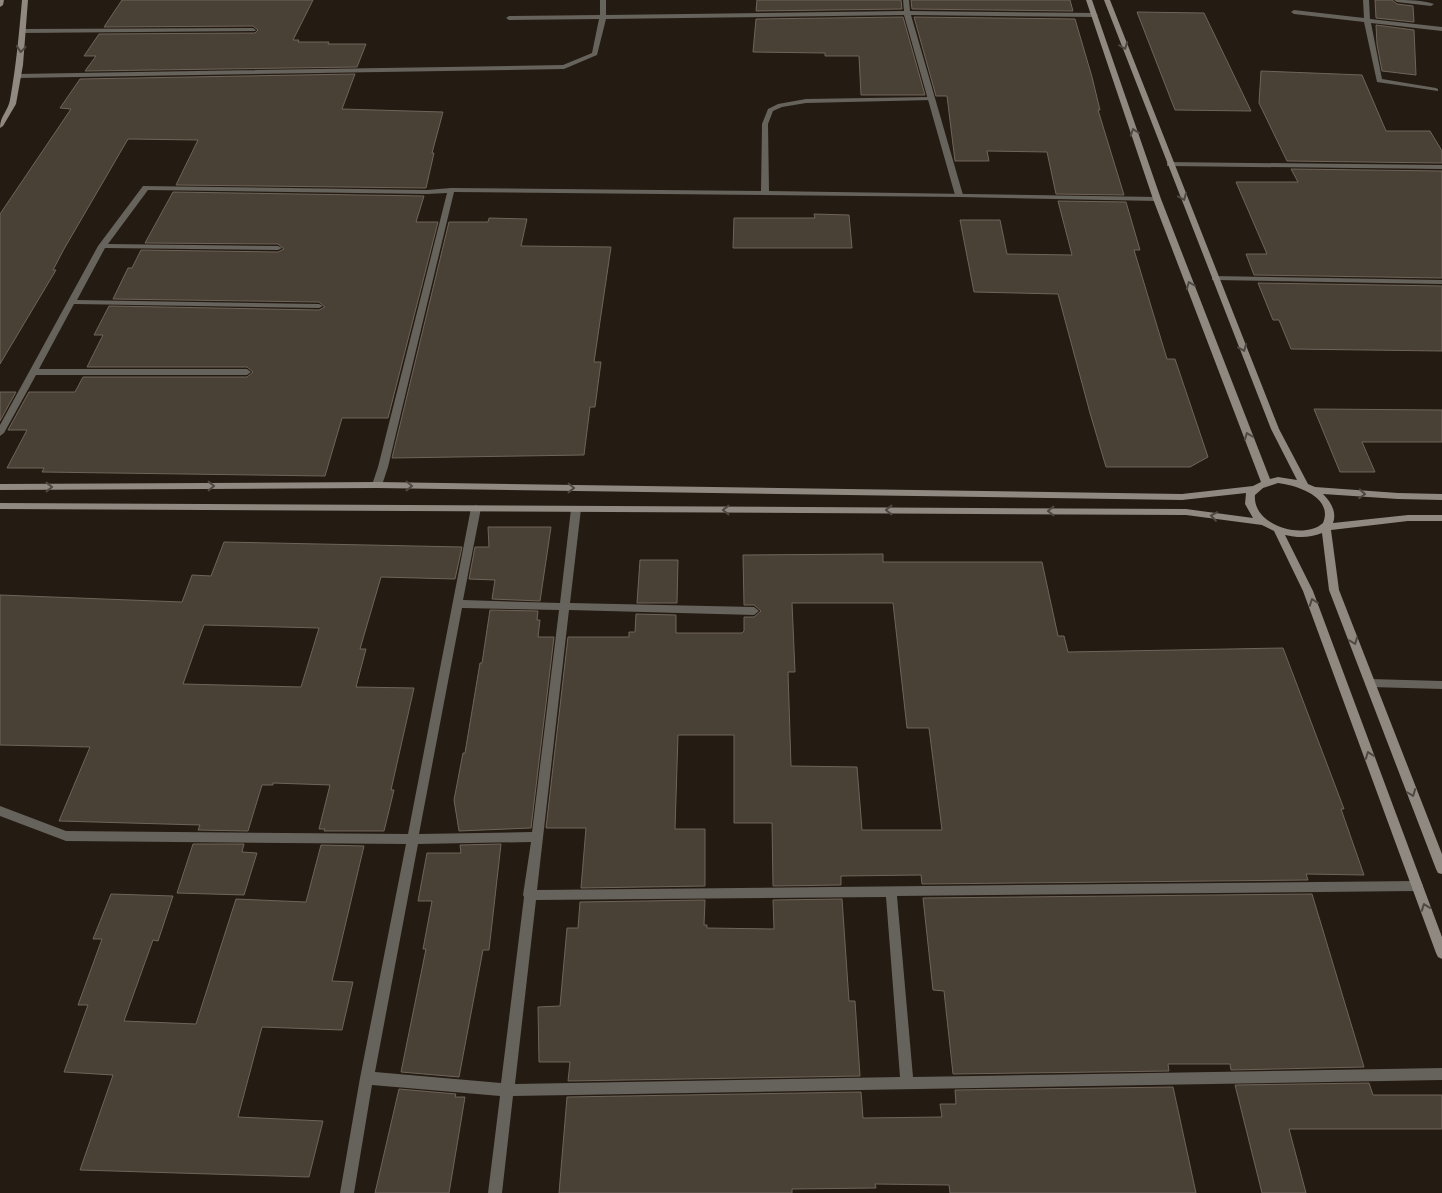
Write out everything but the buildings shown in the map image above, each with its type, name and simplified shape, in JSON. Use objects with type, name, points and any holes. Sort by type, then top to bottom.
[{"type":"street","points":[[0,0],[0,5]]},
{"type":"street","points":[[0,126],[13,104],[26,0]]},
{"type":"street","points":[[18,76],[564,67],[595,54],[603,16],[603,0]]},
{"type":"street","points":[[906,0],[907,13],[930,99],[959,195]]},
{"type":"street","points":[[1089,0],[1157,199],[1266,482]]},
{"type":"street","points":[[1107,0],[1275,429],[1308,487],[1323,498],[1330,508],[1330,518],[1326,527],[1334,590],[1442,869]]},
{"type":"street","points":[[1366,0],[1367,20],[1379,81],[1436,90]]},
{"type":"street","points":[[1397,0],[1431,4]]},
{"type":"street","points":[[1294,12],[1442,29]]},
{"type":"street","points":[[509,18],[907,13],[1095,15]]},
{"type":"street","points":[[23,31],[253,30]]},
{"type":"street","points":[[765,193],[765,124],[770,110],[780,105],[806,101],[930,99]]},
{"type":"street","points":[[1170,164],[1442,168]]},
{"type":"street","points":[[0,433],[102,246],[146,188],[427,192],[451,190],[959,195],[1157,199]]},
{"type":"street","points":[[377,485],[451,190]]},
{"type":"street","points":[[102,246],[278,248]]},
{"type":"street","points":[[1215,278],[1442,282]]},
{"type":"street","points":[[71,302],[319,306]]},
{"type":"street","points":[[34,372],[247,372]]},
{"type":"street","points":[[0,487],[377,485],[1182,497],[1254,489],[1266,482],[1278,480],[1308,487],[1398,496],[1442,497]]},
{"type":"street","points":[[1254,489],[1249,497],[1249,504],[1253,513],[1262,522],[1278,530],[1304,535],[1326,527],[1408,518],[1442,518]]},
{"type":"street","points":[[0,506],[1186,512],[1262,522]]},
{"type":"street","points":[[347,1193],[367,1078],[476,508]]},
{"type":"street","points":[[495,1193],[576,509]]},
{"type":"street","points":[[1278,530],[1308,590],[1442,953]]},
{"type":"street","points":[[459,604],[754,611]]},
{"type":"street","points":[[1370,682],[1442,684]]},
{"type":"street","points":[[0,811],[66,836],[414,839],[538,837]]},
{"type":"street","points":[[529,895],[1417,886]]},
{"type":"street","points":[[891,891],[907,1083]]},
{"type":"street","points":[[367,1078],[506,1090],[1442,1074]]}]
